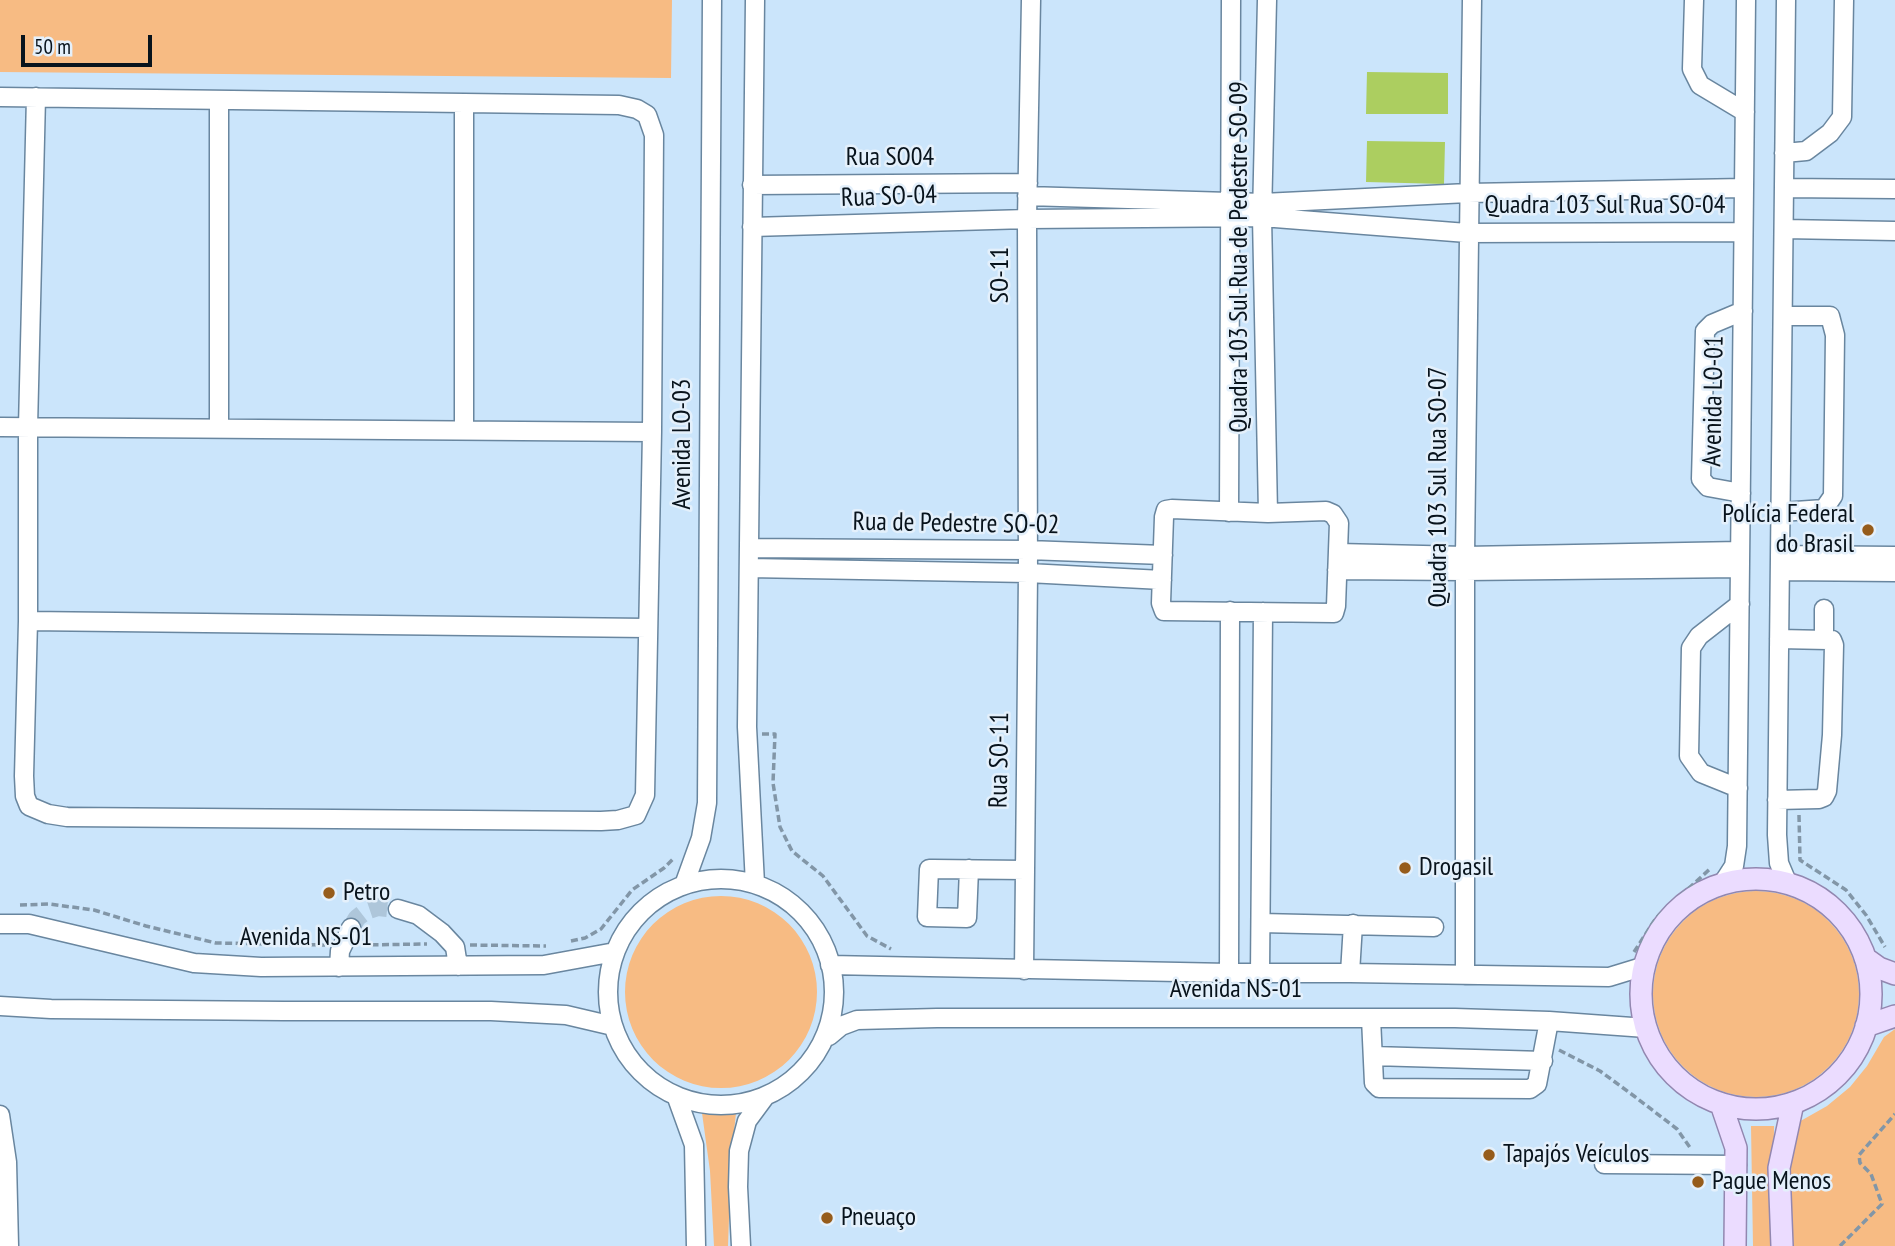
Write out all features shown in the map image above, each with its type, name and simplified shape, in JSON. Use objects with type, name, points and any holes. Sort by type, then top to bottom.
[{"type":"main road","points":[[1758,878],[1787,882],[1811,892],[1834,909],[1853,931],[1865,958],[1871,992],[1866,1026],[1852,1057],[1836,1077],[1819,1090],[1793,1103],[1755,1110],[1721,1104],[1698,1094],[1674,1075],[1659,1055],[1646,1028],[1638,961],[1674,912],[1697,894],[1723,883],[1758,878]]},
{"type":"main road","points":[[1865,958],[1879,968],[1895,974]]},
{"type":"main road","points":[[1866,1026],[1895,1016]]},
{"type":"main road","points":[[1782,1246],[1779,1168],[1793,1103]]},
{"type":"main road","points":[[1721,1104],[1736,1148],[1735,1246]]},
{"type":"street","name":"Avenida LO-03","points":[[684,885],[701,838],[707,803],[712,0]]},
{"type":"street","points":[[755,0],[747,733],[755,884]]},
{"type":"street","name":"SO-11","points":[[1028,550],[1027,219],[1031,0]]},
{"type":"street","name":"Quadra 103 Sul Rua de Pedestre SO-09","points":[[1230,512],[1231,0]]},
{"type":"street","name":"Quadra 103 Sul Rua de Pedestre SO-09","points":[[1267,0],[1263,210],[1268,513]]},
{"type":"street","name":"Quadra 103 Sul Rua SO-07","points":[[1465,975],[1467,233],[1472,0]]},
{"type":"street","points":[[1694,0],[1692,69],[1700,85],[1745,112]]},
{"type":"street","name":"Avenida LO-01","points":[[1723,883],[1733,869],[1737,854],[1746,0]]},
{"type":"street","points":[[1786,0],[1777,800],[1778,854],[1787,882]]},
{"type":"street","points":[[1784,153],[1805,151],[1830,133],[1842,117],[1844,0]]},
{"type":"street","points":[[0,97],[36,97],[619,105],[629,106],[647,115],[654,135],[645,795],[641,807],[632,817],[601,821],[81,817],[48,814],[29,806],[25,796],[28,427],[36,97]]},
{"type":"street","points":[[219,100],[219,427]]},
{"type":"street","points":[[464,103],[464,430]]},
{"type":"street","name":"Rua SO04","points":[[752,185],[1028,190],[1231,210]]},
{"type":"street","name":"Quadra 103 Sul Rua SO-04","points":[[1263,210],[1468,193],[1744,188]]},
{"type":"street","points":[[1784,188],[1895,189]]},
{"type":"street","points":[[1231,210],[1263,210]]},
{"type":"street","name":"Rua SO-04","points":[[752,227],[1231,210]]},
{"type":"street","name":"Quadra 103 Sul Rua SO-04","points":[[1263,210],[1467,233],[1743,232]]},
{"type":"street","points":[[1784,229],[1895,231]]},
{"type":"street","points":[[1741,493],[1708,487],[1701,479],[1705,331],[1713,324],[1742,311]]},
{"type":"street","points":[[1781,512],[1824,509],[1833,496],[1835,335],[1830,316],[1783,316]]},
{"type":"street","points":[[0,427],[652,432]]},
{"type":"street","points":[[1166,510],[1268,513],[1331,512],[1338,521],[1334,613],[1164,611],[1161,603],[1166,510]]},
{"type":"street","name":"Rua de Pedestre SO-02","points":[[749,548],[1028,550],[1163,555]]},
{"type":"street","name":"Rua SO-11","points":[[1024,970],[1028,550]]},
{"type":"street","points":[[1780,563],[1895,556]]},
{"type":"street","points":[[1337,561],[1465,563],[1740,560]]},
{"type":"street","points":[[1780,563],[1895,572]]},
{"type":"street","name":"Rua de Pedestre SO-02","points":[[749,568],[1028,573],[1162,580]]},
{"type":"street","points":[[1738,789],[1701,774],[1689,756],[1692,648],[1699,636],[1740,604]]},
{"type":"street","points":[[1824,640],[1825,609]]},
{"type":"street","points":[[1229,974],[1230,611]]},
{"type":"street","points":[[1260,974],[1263,612]]},
{"type":"street","points":[[28,621],[647,628]]},
{"type":"street","points":[[1777,800],[1819,799],[1824,797],[1827,791],[1832,735],[1834,645],[1832,640],[1779,639]]},
{"type":"street","points":[[969,869],[1025,870]]},
{"type":"street","points":[[703,878],[740,879],[755,884],[774,890],[803,913],[824,943],[834,979],[829,1036],[795,1079],[764,1098],[735,1105],[705,1105],[677,1097],[645,1078],[622,1049],[609,1015],[608,978],[615,952],[639,912],[668,890],[703,878]]},
{"type":"street","points":[[398,909],[418,915],[442,933],[453,944],[458,956],[458,966]]},
{"type":"street","points":[[1261,923],[1434,927]]},
{"type":"street","name":"Avenida NS-01","points":[[0,924],[29,925],[194,963],[261,967],[544,965],[615,952]]},
{"type":"street","points":[[1350,973],[1353,924]]},
{"type":"street","points":[[338,967],[338,959],[347,936]]},
{"type":"street","name":"Avenida NS-01","points":[[830,965],[1229,974],[1609,977],[1638,961]]},
{"type":"street","points":[[0,1006],[256,1011],[491,1010],[566,1015],[613,1026]]},
{"type":"street","points":[[1371,1018],[1374,1083],[1379,1088],[1530,1089],[1536,1084],[1549,1021]]},
{"type":"street","name":"Avenida NS-01","points":[[829,1036],[841,1026],[857,1020],[871,1019],[1371,1018],[1549,1021],[1646,1028]]},
{"type":"street","points":[[1373,1056],[1544,1053]]},
{"type":"street","points":[[677,1097],[694,1145],[696,1246]]},
{"type":"street","points":[[741,1246],[739,1150],[747,1121],[764,1098]]},
{"type":"street","points":[[0,1115],[7,1162],[9,1246]]},
{"type":"street","points":[[1604,1164],[1737,1165]]},
{"type":"path","points":[[747,733],[775,734],[773,783],[780,827],[792,850],[823,876],[867,936],[898,953]]},
{"type":"path","points":[[1799,809],[1800,860],[1832,879],[1853,897],[1889,952]]},
{"type":"path","points":[[561,943],[584,938],[601,929],[632,890],[664,868],[678,854]]},
{"type":"path","points":[[1638,961],[1656,918],[1717,862]]},
{"type":"path","points":[[12,905],[49,904],[94,910],[216,943],[347,936],[453,944],[548,946]]},
{"type":"path","points":[[1544,1053],[1577,1057],[1600,1071],[1677,1129],[1702,1165]]},
{"type":"path","points":[[1840,1246],[1882,1204],[1871,1174],[1860,1163],[1859,1155],[1895,1114]]},
{"type":"shaded area","points":[[0,0],[672,0],[671,78],[0,72]]},
{"type":"shaded area","points":[[1756,891],[1796,898],[1829,921],[1852,954],[1859,994],[1852,1034],[1829,1067],[1796,1090],[1756,1097],[1716,1090],[1683,1067],[1660,1034],[1653,994],[1660,954],[1683,921],[1716,898]]},
{"type":"shaded area","points":[[721,896],[740,897],[758,903],[789,924],[810,955],[816,973],[816,1011],[810,1029],[789,1060],[758,1081],[740,1087],[721,1088],[702,1087],[684,1081],[653,1060],[632,1029],[626,1011],[625,992],[626,973],[632,955],[653,924],[684,903],[702,897]]},
{"type":"shaded area","points":[[1895,1029],[1895,1246],[1786,1246],[1788,1143],[1797,1123],[1827,1106],[1850,1087],[1867,1066],[1884,1037]]},
{"type":"shaded area","points":[[702,1113],[736,1113],[731,1160],[728,1246],[714,1246],[710,1171]]},
{"type":"shaded area","points":[[1751,1126],[1774,1126],[1773,1246],[1753,1246]]},
{"type":"building","points":[[1367,72],[1448,73],[1448,114],[1366,114]]},
{"type":"building","points":[[1367,141],[1445,142],[1444,184],[1366,182]]},
{"type":"tunnel","points":[[351,928],[357,918],[366,911],[378,907],[398,909]]},
{"type":"place","name":"Polícia Federal do Brasil","points":[[1868,530]]},
{"type":"place","name":"Drogasil","points":[[1405,868]]},
{"type":"place","name":"Petro","points":[[329,893]]},
{"type":"place","name":"Tapajós Veículos","points":[[1489,1155]]},
{"type":"place","name":"Pague Menos","points":[[1698,1182]]},
{"type":"place","name":"Pneuaço","points":[[827,1218]]}]
